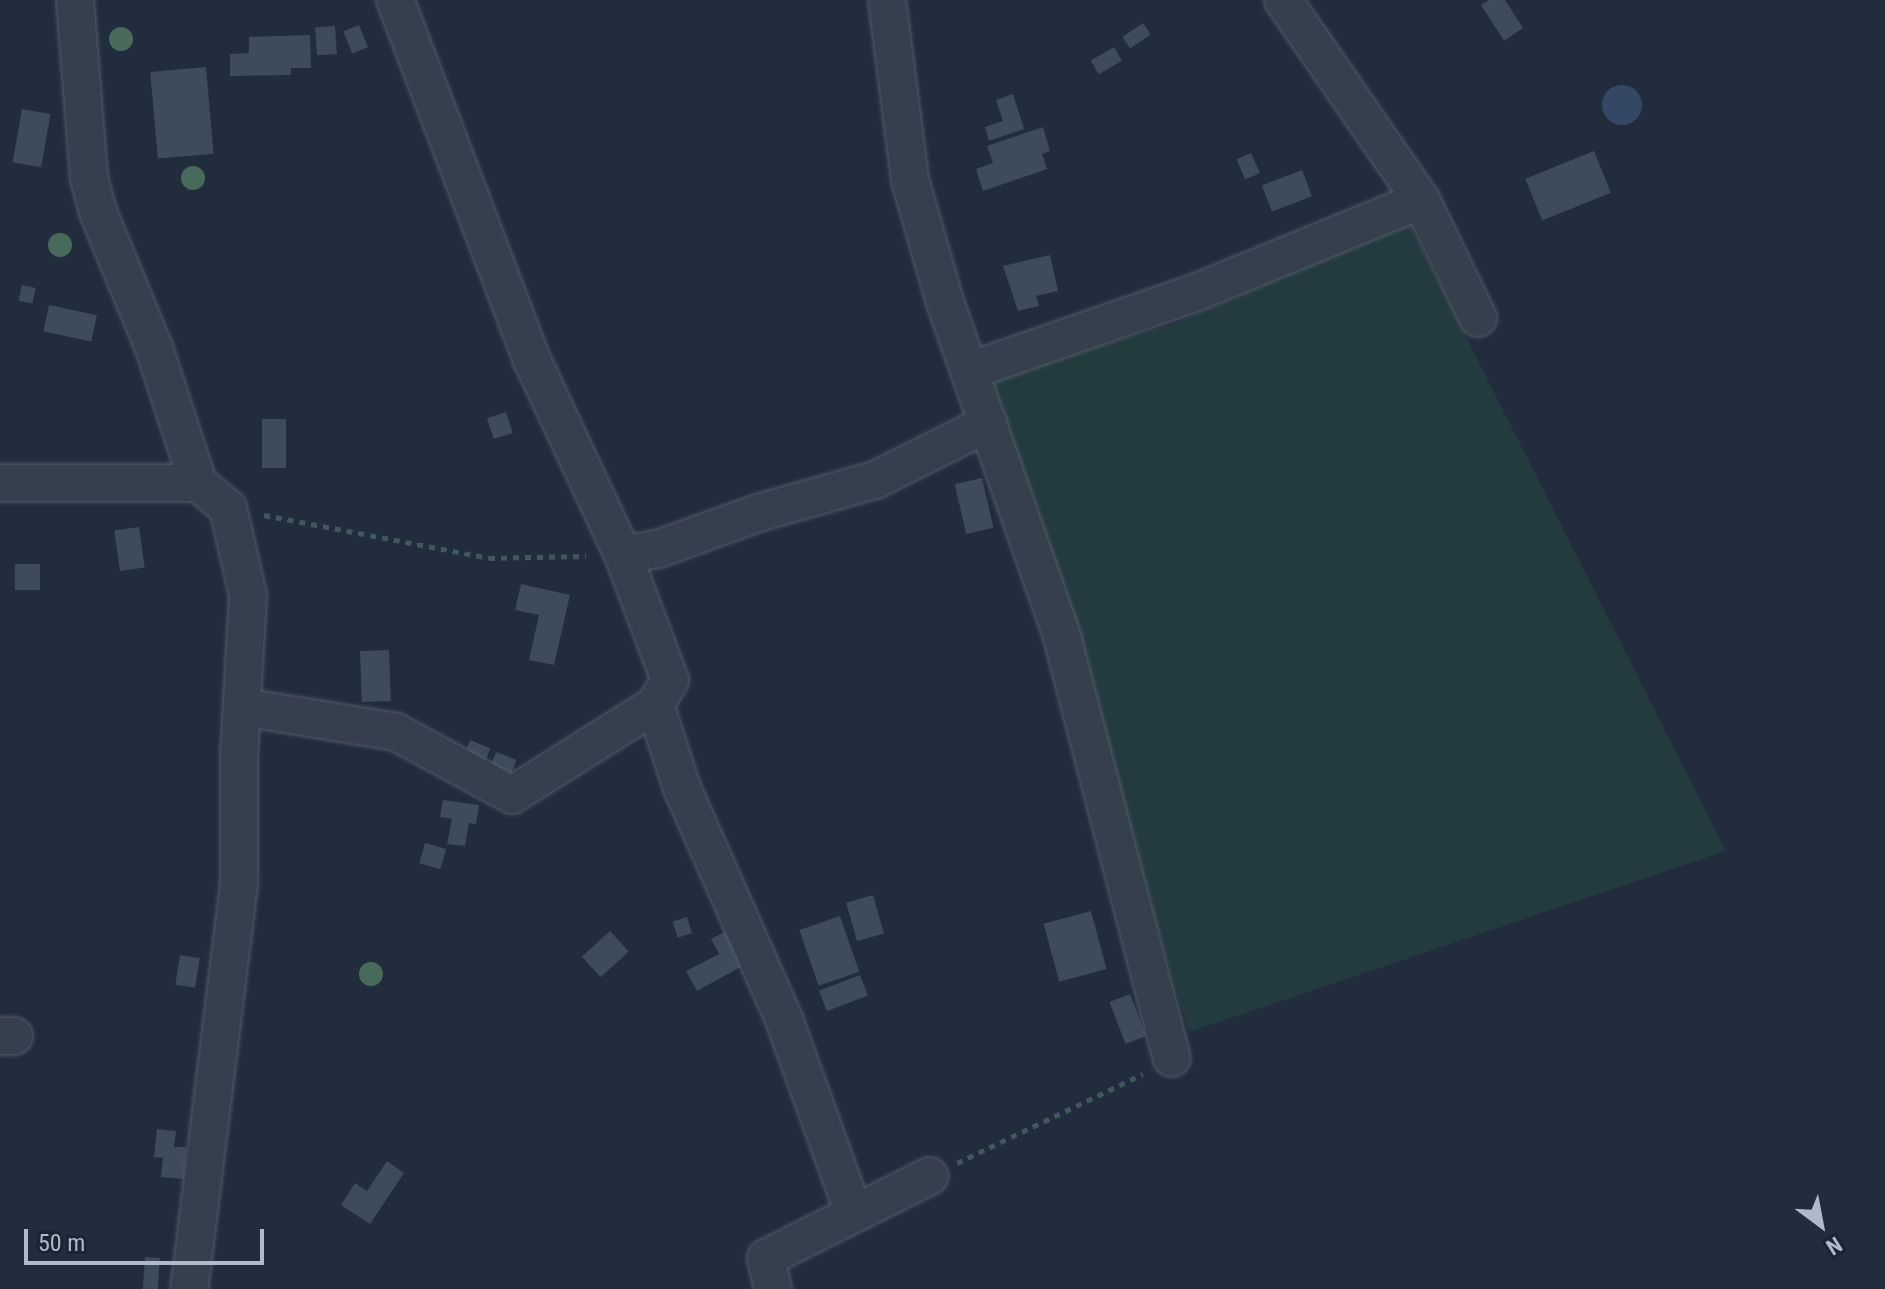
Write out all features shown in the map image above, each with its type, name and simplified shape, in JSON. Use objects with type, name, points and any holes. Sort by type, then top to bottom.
[{"type":"street","points":[[75,0],[92,190],[154,348],[198,483],[228,508],[248,595],[242,707],[239,884],[189,1289]]},
{"type":"street","points":[[242,707],[396,732],[512,795],[655,705],[670,680],[623,555],[532,360],[395,0]]},
{"type":"street","points":[[887,0],[910,180],[945,302],[972,370],[1062,637],[1172,1058]]},
{"type":"street","points":[[1283,0],[1421,200],[1478,318]]},
{"type":"street","points":[[972,370],[1197,292],[1421,200]]},
{"type":"street","points":[[623,555],[658,549],[758,513],[875,480],[989,423]]},
{"type":"street","points":[[0,483],[198,483]]},
{"type":"street","points":[[655,705],[682,788],[785,1022],[853,1211]]},
{"type":"street","points":[[773,1289],[766,1258],[853,1211],[930,1176]]},
{"type":"path","points":[[228,508],[489,558],[623,555]]},
{"type":"path","points":[[930,1176],[1172,1058]]},
{"type":"green space","points":[[1408,222],[1726,851],[1189,1032],[992,378],[1176,323]]},
{"type":"water","points":[[1622,85],[1636,91],[1642,105],[1636,119],[1622,125],[1608,119],[1602,105],[1608,91]]},
{"type":"building","points":[[1489,0],[1505,0],[1523,28],[1504,41],[1481,5]]},
{"type":"building","points":[[1143,23],[1151,35],[1130,49],[1122,37]]},
{"type":"building","points":[[359,25],[368,47],[352,54],[343,31]]},
{"type":"building","points":[[335,26],[337,54],[317,55],[315,27]]},
{"type":"building","points":[[310,35],[311,68],[291,68],[291,75],[230,76],[230,54],[249,53],[249,37]]},
{"type":"building","points":[[1114,47],[1122,61],[1099,74],[1091,60]]},
{"type":"building","points":[[206,67],[214,154],[158,159],[150,72]]},
{"type":"building","points":[[1013,94],[1024,129],[989,141],[985,127],[1003,121],[996,100]]},
{"type":"building","points":[[22,109],[51,114],[41,167],[13,162]]},
{"type":"building","points":[[1043,127],[1050,151],[1042,154],[1047,169],[983,191],[976,169],[993,163],[987,146]]},
{"type":"building","points":[[1594,151],[1611,193],[1542,220],[1525,179]]},
{"type":"building","points":[[1251,153],[1260,173],[1245,180],[1236,160]]},
{"type":"building","points":[[1302,170],[1312,196],[1272,212],[1262,185]]},
{"type":"building","points":[[1050,255],[1058,291],[1036,296],[1039,306],[1018,311],[1003,266]]},
{"type":"building","points":[[22,285],[36,288],[32,304],[19,301]]},
{"type":"building","points":[[49,305],[97,315],[91,342],[43,331]]},
{"type":"building","points":[[506,412],[513,433],[494,439],[487,418]]},
{"type":"building","points":[[262,419],[286,419],[286,468],[262,468]]},
{"type":"building","points":[[982,478],[993,528],[966,534],[955,484]]},
{"type":"building","points":[[139,527],[145,568],[120,571],[114,530]]},
{"type":"building","points":[[15,564],[40,564],[40,590],[15,590]]},
{"type":"building","points":[[521,584],[570,595],[554,665],[529,660],[539,615],[515,610]]},
{"type":"building","points":[[389,650],[391,701],[362,702],[360,651]]},
{"type":"building","points":[[470,740],[490,748],[484,763],[464,755]]},
{"type":"building","points":[[496,752],[517,760],[510,776],[490,768]]},
{"type":"building","points":[[443,800],[479,805],[476,824],[469,823],[465,846],[447,844],[452,819],[440,817]]},
{"type":"building","points":[[425,843],[446,849],[440,869],[419,863]]},
{"type":"building","points":[[873,895],[884,933],[857,941],[846,903]]},
{"type":"building","points":[[1091,911],[1107,969],[1059,982],[1044,924]]},
{"type":"building","points":[[840,916],[859,972],[819,986],[799,930]]},
{"type":"building","points":[[687,917],[692,933],[678,938],[673,921]]},
{"type":"building","points":[[728,930],[746,964],[697,991],[686,971],[719,954],[711,939]]},
{"type":"building","points":[[610,931],[629,952],[600,977],[582,956]]},
{"type":"building","points":[[180,955],[200,958],[195,988],[175,985]]},
{"type":"building","points":[[860,975],[868,996],[827,1011],[819,991]]},
{"type":"building","points":[[1130,994],[1146,1036],[1126,1044],[1109,1002]]},
{"type":"building","points":[[157,1129],[176,1131],[174,1147],[186,1147],[184,1179],[161,1177],[163,1158],[154,1157]]},
{"type":"building","points":[[387,1161],[404,1173],[370,1224],[341,1205],[355,1183],[367,1191]]},
{"type":"building","points":[[145,1257],[160,1258],[158,1289],[143,1289]]}]
